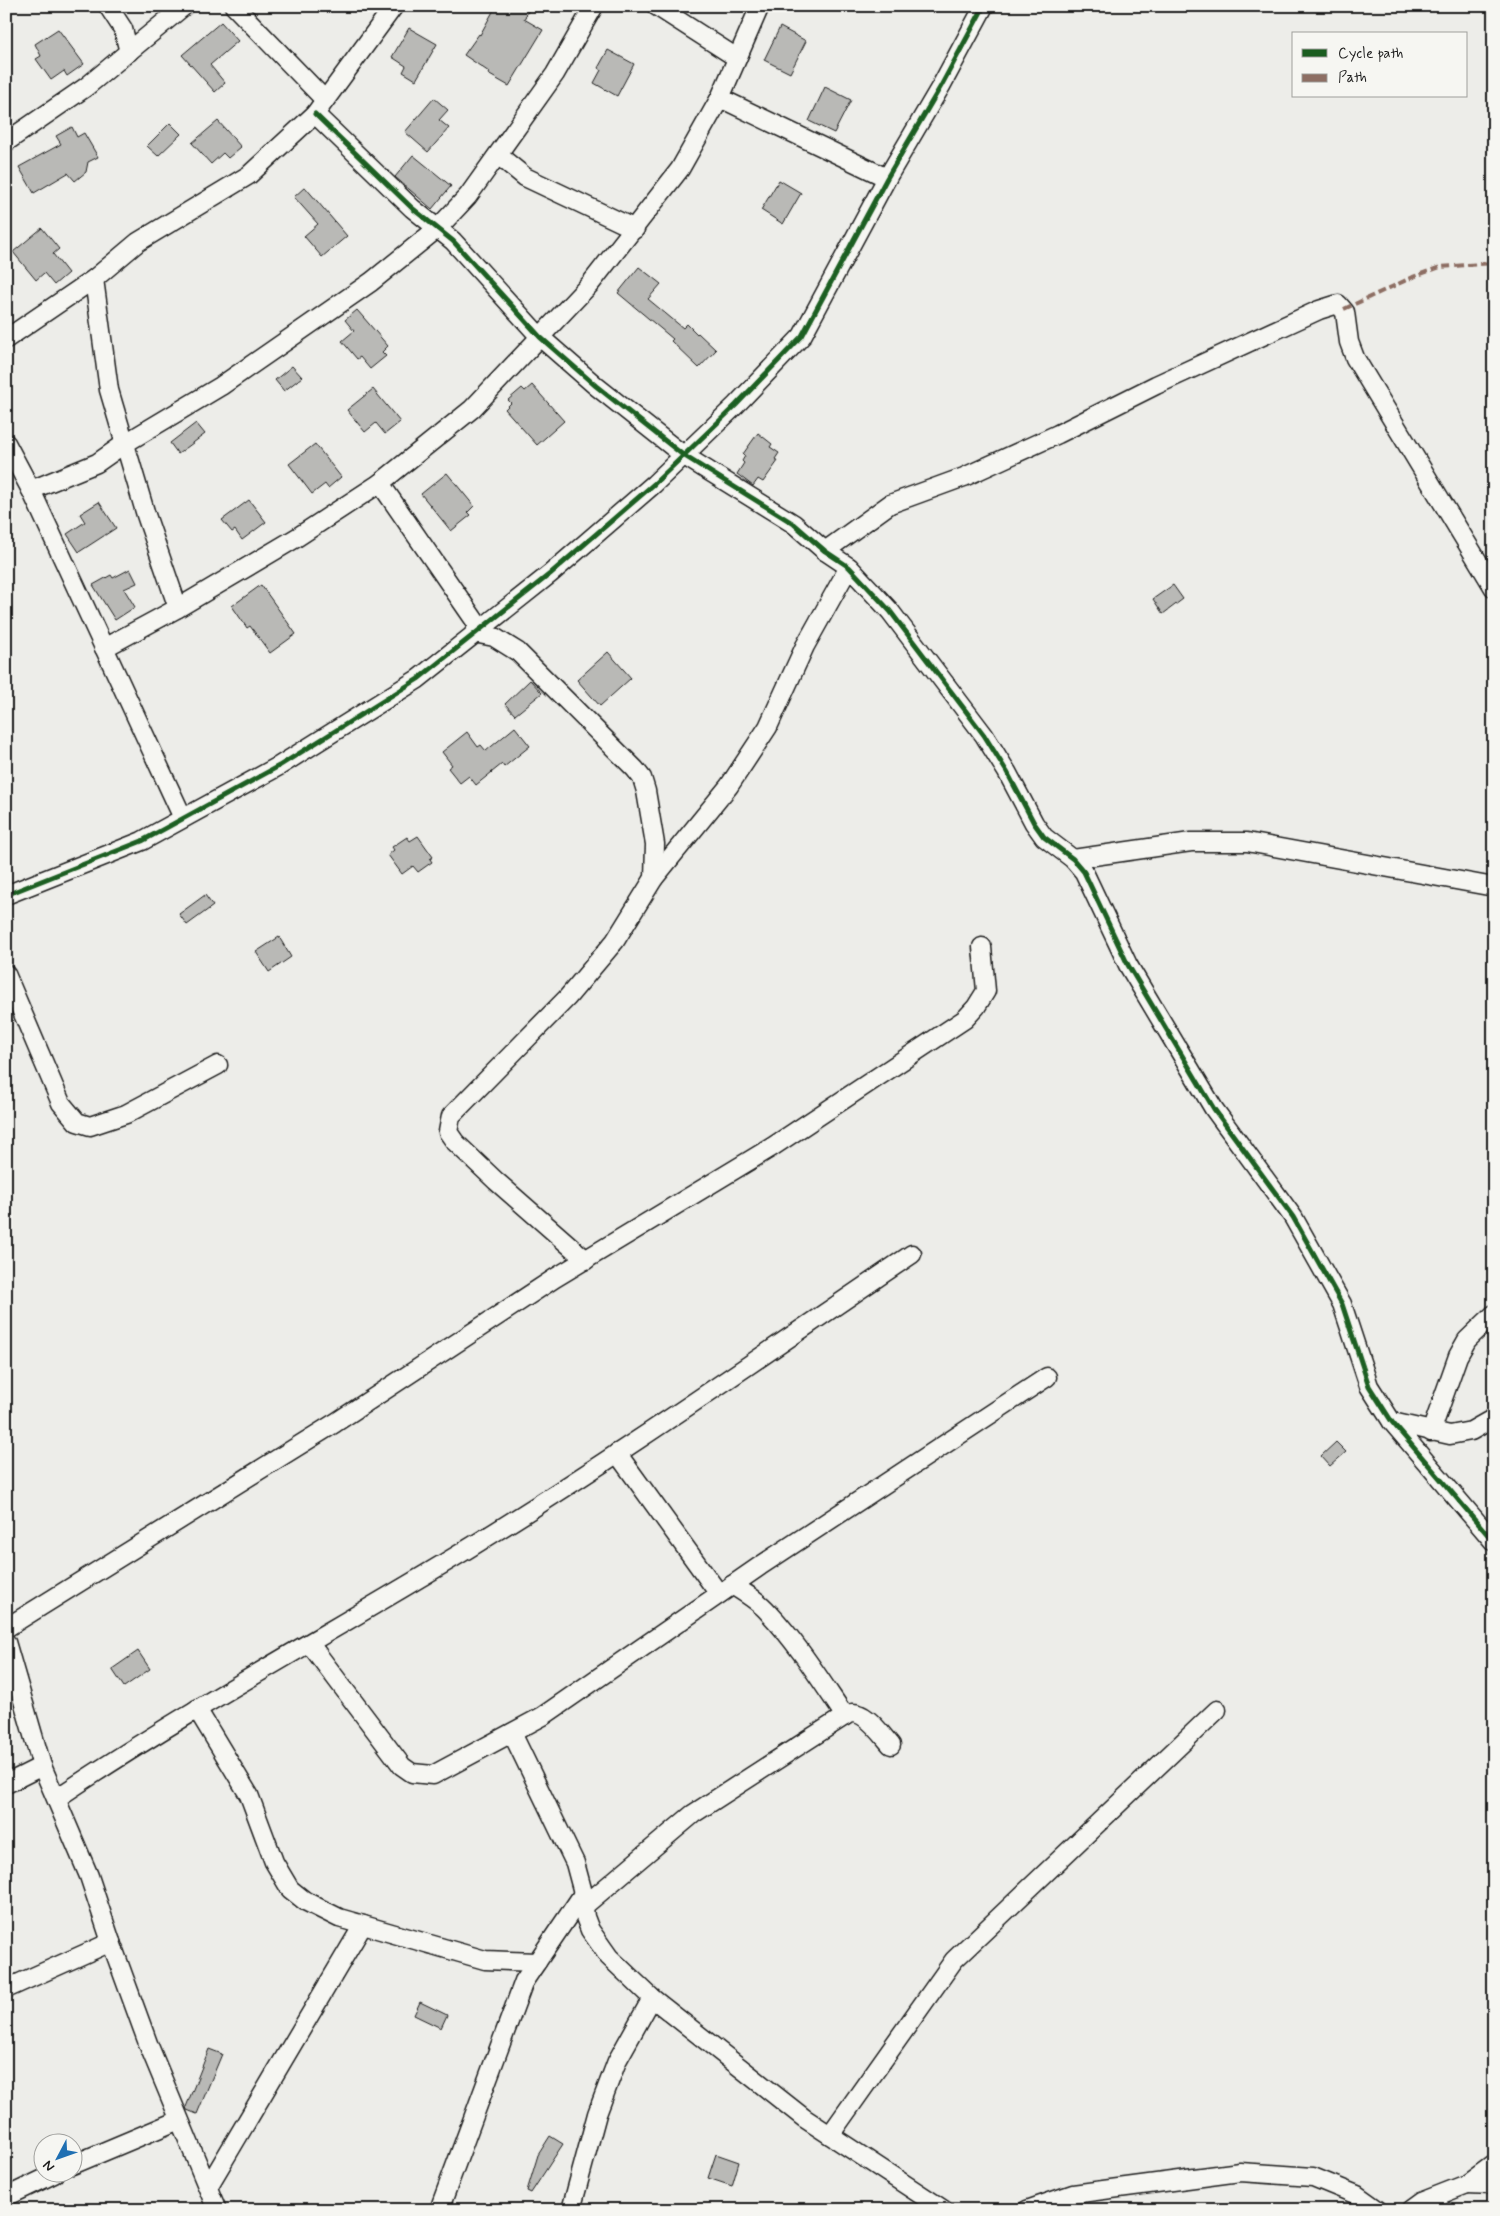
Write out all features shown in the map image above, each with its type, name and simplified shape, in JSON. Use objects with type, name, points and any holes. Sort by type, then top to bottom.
[{"type":"street","points":[[108,6],[123,29],[129,52]]},
{"type":"street","points":[[6,142],[86,87],[184,6]]},
{"type":"street","points":[[234,6],[320,107],[412,208],[438,228],[472,259],[540,337],[596,386],[683,455],[794,524],[826,551],[849,567],[890,611],[978,728],[1044,837],[1073,859],[1084,872],[1128,965],[1214,1109],[1298,1224],[1342,1304],[1369,1386],[1392,1422],[1494,1542]]},
{"type":"street","points":[[6,340],[94,279],[138,242],[249,175],[320,107],[394,6]]},
{"type":"street","points":[[31,490],[98,463],[124,444],[221,386],[371,282],[438,228],[468,196],[555,74],[594,6]]},
{"type":"street","points":[[656,6],[737,58]]},
{"type":"street","points":[[104,648],[178,608],[296,538],[380,483],[472,409],[591,283],[680,170],[720,98],[760,6]]},
{"type":"street","points":[[6,895],[142,841],[279,766],[418,679],[550,574],[654,484],[736,405],[802,336],[887,178],[941,86],[984,6]]},
{"type":"street","points":[[720,98],[887,178]]},
{"type":"street","points":[[498,155],[525,177],[598,214],[635,229]]},
{"type":"street","points":[[94,279],[109,390],[146,515],[178,608]]},
{"type":"street","points":[[826,551],[890,504],[964,477],[1058,434],[1156,384],[1319,310],[1338,304],[1345,312],[1349,342],[1355,358],[1494,588]]},
{"type":"street","points":[[6,443],[31,490],[183,818]]},
{"type":"street","points":[[380,483],[477,631],[494,637],[518,652],[642,778],[655,844],[654,878]]},
{"type":"street","points":[[586,1260],[496,1181],[456,1142],[448,1132],[451,1116],[567,998],[615,941],[654,878],[729,786],[768,727],[805,646],[849,567]]},
{"type":"street","points":[[1073,859],[1191,842],[1247,842],[1494,887]]},
{"type":"street","points":[[6,1628],[335,1423],[586,1260],[772,1147],[965,1019],[976,1007],[986,991],[982,947]]},
{"type":"street","points":[[6,974],[61,1104],[76,1122],[90,1126],[126,1114],[218,1065]]},
{"type":"street","points":[[57,1798],[128,1751],[197,1709],[468,1549],[617,1453],[912,1254]]},
{"type":"street","points":[[1431,1432],[1458,1356],[1467,1340],[1494,1314]]},
{"type":"street","points":[[310,1644],[402,1766],[412,1773],[433,1775],[543,1716],[726,1590],[1046,1377]]},
{"type":"street","points":[[1392,1422],[1431,1432],[1450,1434],[1471,1431],[1494,1418]]},
{"type":"street","points":[[617,1453],[726,1590],[754,1599],[769,1612],[802,1654],[845,1716]]},
{"type":"street","points":[[6,1643],[42,1766],[89,1876],[111,1942],[179,2120],[217,2210]]},
{"type":"street","points":[[197,1709],[249,1795],[274,1862],[290,1889],[305,1901],[330,1913],[363,1925],[484,1960],[536,1962]]},
{"type":"street","points":[[830,2135],[954,1960],[1217,1710]]},
{"type":"street","points":[[439,2210],[524,1981],[583,1900],[693,1814],[845,1716],[853,1712],[862,1715],[891,1745]]},
{"type":"street","points":[[512,1733],[575,1863],[585,1917],[590,1930],[609,1957],[652,1998],[804,2118],[944,2210]]},
{"type":"street","points":[[6,1784],[42,1766]]},
{"type":"street","points":[[208,2187],[363,1925]]},
{"type":"street","points":[[6,1989],[111,1942]]},
{"type":"street","points":[[571,2210],[597,2114],[617,2061],[652,1998]]},
{"type":"street","points":[[82,2161],[179,2120]]},
{"type":"street","points":[[1410,2210],[1421,2202],[1467,2184],[1494,2164]]},
{"type":"street","points":[[1027,2210],[1073,2194],[1240,2172],[1313,2177],[1357,2195],[1378,2210]]},
{"type":"street","points":[[6,2197],[33,2184]]},
{"type":"street","points":[[1467,2184],[1494,2185]]},
{"type":"building","points":[[496,6],[531,6],[524,19],[543,30],[509,86],[488,74],[489,72],[464,55],[480,35]]},
{"type":"building","points":[[221,22],[238,41],[210,65],[225,83],[215,92],[182,55]]},
{"type":"building","points":[[780,27],[806,41],[790,73],[764,60]]},
{"type":"building","points":[[409,28],[437,44],[416,80],[403,72],[406,66],[392,57]]},
{"type":"building","points":[[58,29],[84,64],[67,76],[64,71],[51,80],[36,59],[41,56],[35,44]]},
{"type":"building","points":[[608,50],[634,64],[617,96],[594,83],[601,70],[598,68]]},
{"type":"building","points":[[825,87],[851,100],[834,133],[809,121]]},
{"type":"building","points":[[434,98],[448,110],[439,120],[449,128],[428,152],[405,132]]},
{"type":"building","points":[[218,121],[241,147],[228,158],[223,153],[211,164],[192,143]]},
{"type":"building","points":[[170,123],[181,134],[158,156],[147,146]]},
{"type":"building","points":[[72,127],[77,137],[84,133],[98,157],[88,162],[86,172],[75,181],[68,173],[34,193],[19,167],[61,144],[56,136]]},
{"type":"building","points":[[413,155],[451,186],[432,209],[395,177]]},
{"type":"building","points":[[779,180],[801,193],[783,224],[761,210]]},
{"type":"building","points":[[305,187],[347,236],[322,257],[304,236],[318,224],[294,197]]},
{"type":"building","points":[[42,228],[59,249],[53,254],[68,273],[54,285],[44,273],[36,280],[13,252]]},
{"type":"building","points":[[639,267],[661,284],[648,299],[683,328],[687,324],[716,350],[699,368],[671,341],[673,339],[618,293]]},
{"type":"building","points":[[357,310],[388,346],[382,352],[386,356],[370,369],[360,357],[357,359],[342,341],[354,331],[345,320]]},
{"type":"building","points":[[292,366],[302,377],[284,391],[275,380]]},
{"type":"building","points":[[532,385],[564,421],[537,445],[505,409],[511,403],[508,400],[522,388],[525,391]]},
{"type":"building","points":[[373,389],[400,422],[385,434],[376,423],[365,432],[347,410]]},
{"type":"building","points":[[196,423],[205,434],[178,454],[170,443]]},
{"type":"building","points":[[758,433],[772,444],[770,447],[779,453],[775,459],[778,461],[763,482],[758,479],[753,486],[737,474],[744,463],[742,461],[745,456],[743,454]]},
{"type":"building","points":[[315,444],[341,477],[328,488],[325,484],[312,494],[289,464]]},
{"type":"building","points":[[447,473],[474,506],[468,512],[471,515],[451,531],[421,494]]},
{"type":"building","points":[[249,500],[266,522],[242,540],[235,530],[232,532],[222,520]]},
{"type":"building","points":[[99,502],[116,528],[79,552],[67,534],[85,522],[80,514]]},
{"type":"building","points":[[130,569],[137,583],[124,589],[135,607],[115,620],[93,585],[111,575],[113,578]]},
{"type":"building","points":[[261,585],[296,634],[270,653],[250,626],[247,628],[232,606]]},
{"type":"building","points":[[1173,585],[1183,599],[1163,614],[1153,599]]},
{"type":"building","points":[[608,652],[631,678],[600,706],[577,680]]},
{"type":"building","points":[[530,680],[542,693],[515,715],[505,704]]},
{"type":"building","points":[[515,727],[530,746],[504,767],[502,764],[476,785],[469,776],[460,783],[448,768],[452,765],[442,752],[467,732],[478,747],[481,745],[486,751]]},
{"type":"building","points":[[418,836],[433,857],[430,859],[432,862],[418,872],[413,866],[402,874],[388,855],[394,850],[392,847],[407,837],[410,841]]},
{"type":"building","points":[[205,895],[213,906],[187,925],[179,914]]},
{"type":"building","points":[[279,937],[291,957],[269,972],[256,952]]},
{"type":"building","points":[[1336,1442],[1346,1452],[1330,1466],[1321,1456]]},
{"type":"building","points":[[138,1651],[150,1669],[124,1687],[112,1669]]},
{"type":"building","points":[[420,2002],[447,2015],[441,2028],[414,2015]]},
{"type":"building","points":[[209,2049],[222,2054],[197,2114],[187,2110],[186,2107]]},
{"type":"building","points":[[550,2136],[563,2144],[531,2193],[527,2191],[538,2155]]},
{"type":"building","points":[[716,2154],[739,2162],[732,2186],[708,2178]]},
{"type":"marked path","points":[[1344,309],[1413,277],[1440,267],[1494,263]]},
{"type":"cycle path","points":[[6,895],[142,841],[279,766],[418,679],[550,574],[654,484],[736,405],[802,336],[887,178],[941,86],[984,6]]},
{"type":"cycle path","points":[[315,114],[412,208],[453,241],[540,337],[596,386],[683,455],[794,524],[825,551],[849,567],[890,611],[984,735],[1007,772],[1034,823],[1044,837],[1073,859],[1084,872],[1128,965],[1214,1109],[1293,1217],[1342,1304],[1369,1386],[1392,1422],[1494,1542]]}]
